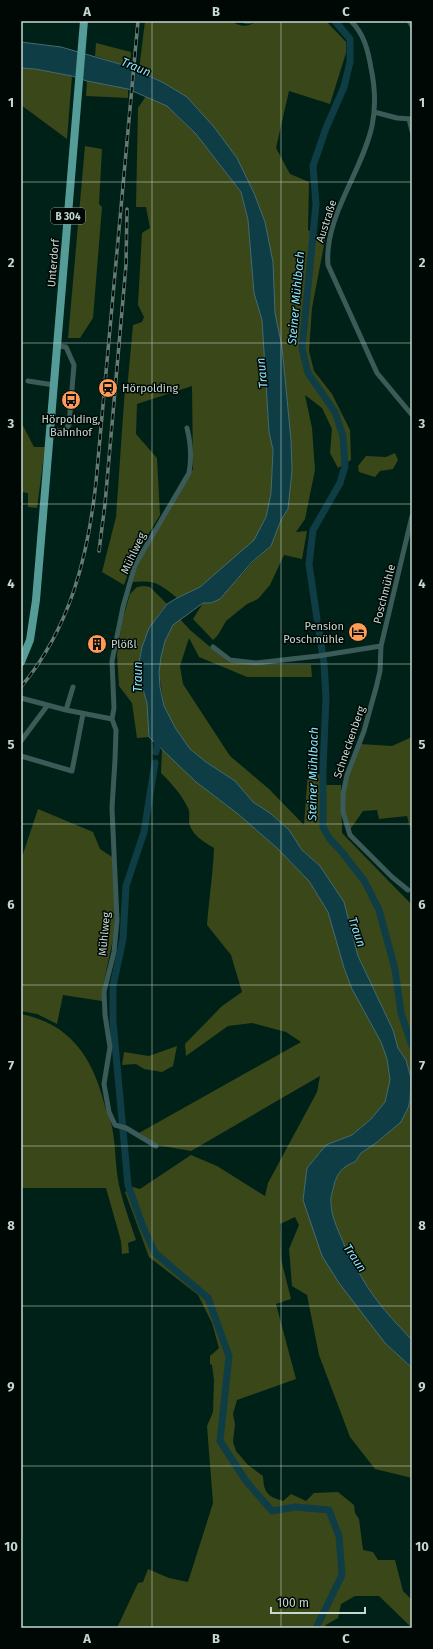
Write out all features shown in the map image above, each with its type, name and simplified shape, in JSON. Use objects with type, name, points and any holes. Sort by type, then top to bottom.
[{"type":"main road","name":"Unterdorf","points":[[21,662],[30,640],[34,618],[58,346],[84,21]]},
{"type":"street","points":[[245,21],[250,21]]},
{"type":"street","name":"Austraße","points":[[351,21],[362,35],[367,49],[374,82],[374,112],[372,127],[366,147],[334,223],[327,252],[328,265],[376,373],[412,414]]},
{"type":"street","points":[[408,21],[412,26]]},
{"type":"street","points":[[374,112],[397,118],[410,119],[412,131]]},
{"type":"street","points":[[50,430],[63,431],[69,425],[74,365],[66,347],[58,346]]},
{"type":"street","points":[[28,381],[54,385]]},
{"type":"street","name":"Mühlweg","points":[[156,1146],[126,1128],[115,1125],[109,1112],[104,1084],[110,1047],[105,1015],[104,992],[114,952],[116,920],[112,808],[116,730],[112,719],[114,708],[112,661],[123,607],[135,565],[189,473],[192,458],[191,442],[187,428]]},
{"type":"street","name":"Poschmühle","points":[[381,646],[412,516]]},
{"type":"street","points":[[214,648],[230,660],[256,663],[328,655],[381,646]]},
{"type":"street","name":"Schneckenberg","points":[[381,646],[380,671],[364,731],[347,775],[343,794],[343,812],[350,835],[392,878],[408,890]]},
{"type":"street","points":[[66,710],[73,687]]},
{"type":"street","points":[[21,698],[47,706],[112,719]]},
{"type":"street","points":[[21,741],[47,706]]},
{"type":"street","points":[[21,756],[72,771],[83,714]]},
{"type":"green space","points":[[145,21],[231,21],[238,25],[247,26],[256,21],[326,21],[346,42],[346,53],[330,104],[289,91],[276,148],[290,174],[309,182],[308,230],[325,240],[312,308],[309,351],[314,371],[332,394],[350,430],[351,460],[338,468],[330,453],[332,429],[322,408],[305,395],[312,428],[315,470],[305,519],[296,532],[307,531],[302,559],[284,555],[270,585],[258,599],[247,604],[226,621],[218,635],[213,640],[193,619],[203,603],[211,603],[220,599],[253,562],[271,546],[281,520],[288,509],[291,440],[282,347],[275,313],[273,262],[265,222],[254,193],[237,158],[214,127],[187,97],[139,70]]},
{"type":"green space","points":[[96,43],[131,52],[130,67],[95,56]]},
{"type":"green space","points":[[21,68],[72,76],[67,139],[21,105]]},
{"type":"green space","points":[[87,81],[128,89],[128,98],[86,96]]},
{"type":"green space","points":[[146,96],[167,106],[196,134],[241,192],[248,220],[254,293],[262,320],[269,432],[273,449],[271,493],[266,517],[255,540],[200,587],[177,598],[166,589],[152,582],[132,582],[138,561],[193,469],[192,386],[137,404],[136,434],[157,458],[160,515],[133,559],[124,585],[102,572],[116,517],[125,388],[127,390],[133,325],[142,322],[144,317],[138,305],[142,233],[150,228],[146,207],[136,207],[138,108]]},
{"type":"green space","points":[[85,146],[102,149],[99,204],[102,207],[93,318],[80,338],[68,338]]},
{"type":"green space","points":[[21,422],[34,447],[45,447],[37,508],[28,507],[28,493],[21,492]]},
{"type":"green space","points":[[395,453],[398,460],[393,469],[380,471],[375,477],[359,472],[358,466],[366,456],[386,457]]},
{"type":"green space","points":[[137,587],[150,587],[167,604],[160,612],[149,630],[142,649],[139,669],[141,683],[148,707],[149,737],[137,738],[132,703],[119,686],[117,655],[122,622],[130,594]]},
{"type":"green space","points":[[180,619],[190,630],[228,662],[267,665],[311,665],[312,677],[247,677],[199,657],[189,638],[180,666],[183,684],[230,756],[269,789],[304,825],[309,759],[326,785],[341,785],[342,833],[412,905],[412,1340],[378,1302],[366,1285],[352,1262],[334,1220],[331,1209],[331,1196],[335,1181],[341,1170],[355,1162],[361,1153],[376,1143],[401,1122],[410,1101],[411,1078],[406,1060],[398,1048],[393,1030],[358,956],[344,902],[320,866],[302,850],[289,830],[270,813],[253,802],[235,781],[206,762],[190,749],[176,729],[164,706],[159,672],[161,657],[165,641],[173,625]]},
{"type":"green space","points":[[412,737],[412,835],[407,816],[379,819],[377,810],[363,811],[349,831],[344,811],[346,780],[360,744],[392,746]]},
{"type":"green space","points":[[162,748],[196,782],[238,814],[277,848],[309,881],[328,912],[344,968],[352,989],[381,1042],[387,1059],[390,1080],[385,1102],[371,1119],[352,1135],[326,1145],[307,1168],[303,1200],[310,1217],[366,1317],[385,1343],[412,1368],[412,1478],[375,1469],[350,1437],[319,1355],[307,1295],[292,1286],[289,1249],[299,1225],[295,1217],[280,1224],[281,1259],[291,1299],[276,1304],[296,1379],[237,1400],[233,1414],[235,1424],[233,1442],[236,1451],[248,1465],[263,1476],[264,1486],[267,1493],[273,1497],[283,1501],[291,1494],[306,1501],[314,1493],[338,1492],[354,1505],[355,1513],[359,1519],[363,1550],[373,1552],[378,1560],[395,1560],[403,1591],[412,1600],[412,1628],[379,1596],[355,1596],[341,1604],[338,1618],[326,1625],[324,1628],[117,1628],[138,1583],[143,1582],[148,1569],[169,1578],[188,1582],[213,1503],[207,1426],[213,1412],[214,1380],[212,1365],[210,1364],[210,1356],[219,1348],[212,1323],[198,1295],[149,1257],[125,1192],[133,1187],[140,1189],[191,1155],[217,1166],[265,1196],[268,1183],[317,1092],[320,1076],[191,1151],[157,1145],[139,1133],[301,1042],[286,1032],[252,1023],[228,1026],[186,1056],[185,1044],[222,1006],[242,992],[231,955],[207,925],[214,848],[198,837],[192,830],[189,821],[189,810],[186,803],[176,789],[161,773]]},
{"type":"green space","points":[[38,809],[93,832],[100,849],[112,857],[115,922],[102,1001],[63,995],[57,1024],[37,1014],[21,1011],[21,860]]},
{"type":"green space","points":[[21,1014],[39,1019],[68,1036],[88,1061],[95,1076],[112,1125],[119,1185],[136,1240],[128,1243],[129,1253],[122,1254],[121,1241],[106,1188],[21,1188]]},
{"type":"green space","points":[[177,1046],[173,1066],[162,1072],[144,1069],[136,1064],[122,1065],[124,1052],[149,1056]]},
{"type":"water","points":[[21,42],[61,47],[130,67],[164,83],[187,97],[214,127],[237,158],[254,193],[265,222],[273,262],[275,313],[282,347],[291,440],[292,471],[288,509],[281,520],[271,546],[252,562],[220,599],[211,603],[203,603],[173,625],[165,641],[161,657],[159,672],[160,687],[164,706],[176,729],[190,749],[206,762],[235,781],[253,802],[270,813],[289,830],[302,850],[320,866],[344,902],[358,956],[393,1030],[398,1048],[406,1060],[411,1078],[410,1101],[401,1122],[376,1143],[361,1153],[355,1162],[341,1170],[335,1181],[331,1196],[331,1209],[334,1220],[352,1262],[366,1285],[378,1302],[412,1340],[412,1368],[385,1343],[339,1283],[322,1256],[303,1200],[307,1168],[326,1145],[352,1135],[371,1119],[385,1102],[390,1080],[387,1059],[381,1042],[352,989],[344,968],[328,912],[309,881],[277,848],[238,814],[196,782],[149,737],[147,703],[140,679],[139,663],[142,647],[149,628],[167,604],[200,587],[254,540],[266,517],[271,493],[273,450],[269,432],[262,320],[254,293],[248,220],[241,192],[196,134],[167,106],[128,89],[87,81],[72,76],[21,68]]},
{"type":"waterway","name":"Steiner Mühlbach","points":[[317,619],[309,564],[313,530],[340,483],[345,466],[343,436],[335,412],[308,373],[302,348],[316,204],[313,166],[326,128],[344,87],[350,62],[350,39],[335,21]]},
{"type":"waterway","name":"Steiner Mühlbach","points":[[318,625],[324,663],[326,697],[323,769],[323,827],[329,838],[365,882],[379,910],[395,969],[401,1013],[412,1046]]},
{"type":"waterway","points":[[156,752],[159,735]]},
{"type":"waterway","points":[[155,763],[144,832],[126,886],[123,939],[113,986],[113,1022],[128,1185],[143,1227],[155,1253],[208,1298],[229,1356],[220,1441],[246,1481],[272,1511],[295,1507],[329,1510],[339,1536],[342,1575],[316,1628]]},
{"type":"railway","points":[[21,687],[38,664],[52,641],[64,616],[82,564],[88,537],[96,482],[138,21]]},
{"type":"railway","points":[[99,551],[105,504],[126,265],[127,209]]},
{"type":"place","name":"Hörpolding","points":[[108,388]]},
{"type":"place","name":"Hörpolding, Bahnhof","points":[[71,400]]},
{"type":"place","name":"Pension Poschmühle","points":[[358,632]]},
{"type":"place","name":"Plößl","points":[[97,644]]},
{"type":"water label","name":"Traun","points":[[136,67]]},
{"type":"water label","name":"Traun","points":[[262,373]]},
{"type":"water label","name":"Traun","points":[[138,677]]},
{"type":"water label","name":"Traun","points":[[357,932]]},
{"type":"water label","name":"Traun","points":[[355,1258]]}]
